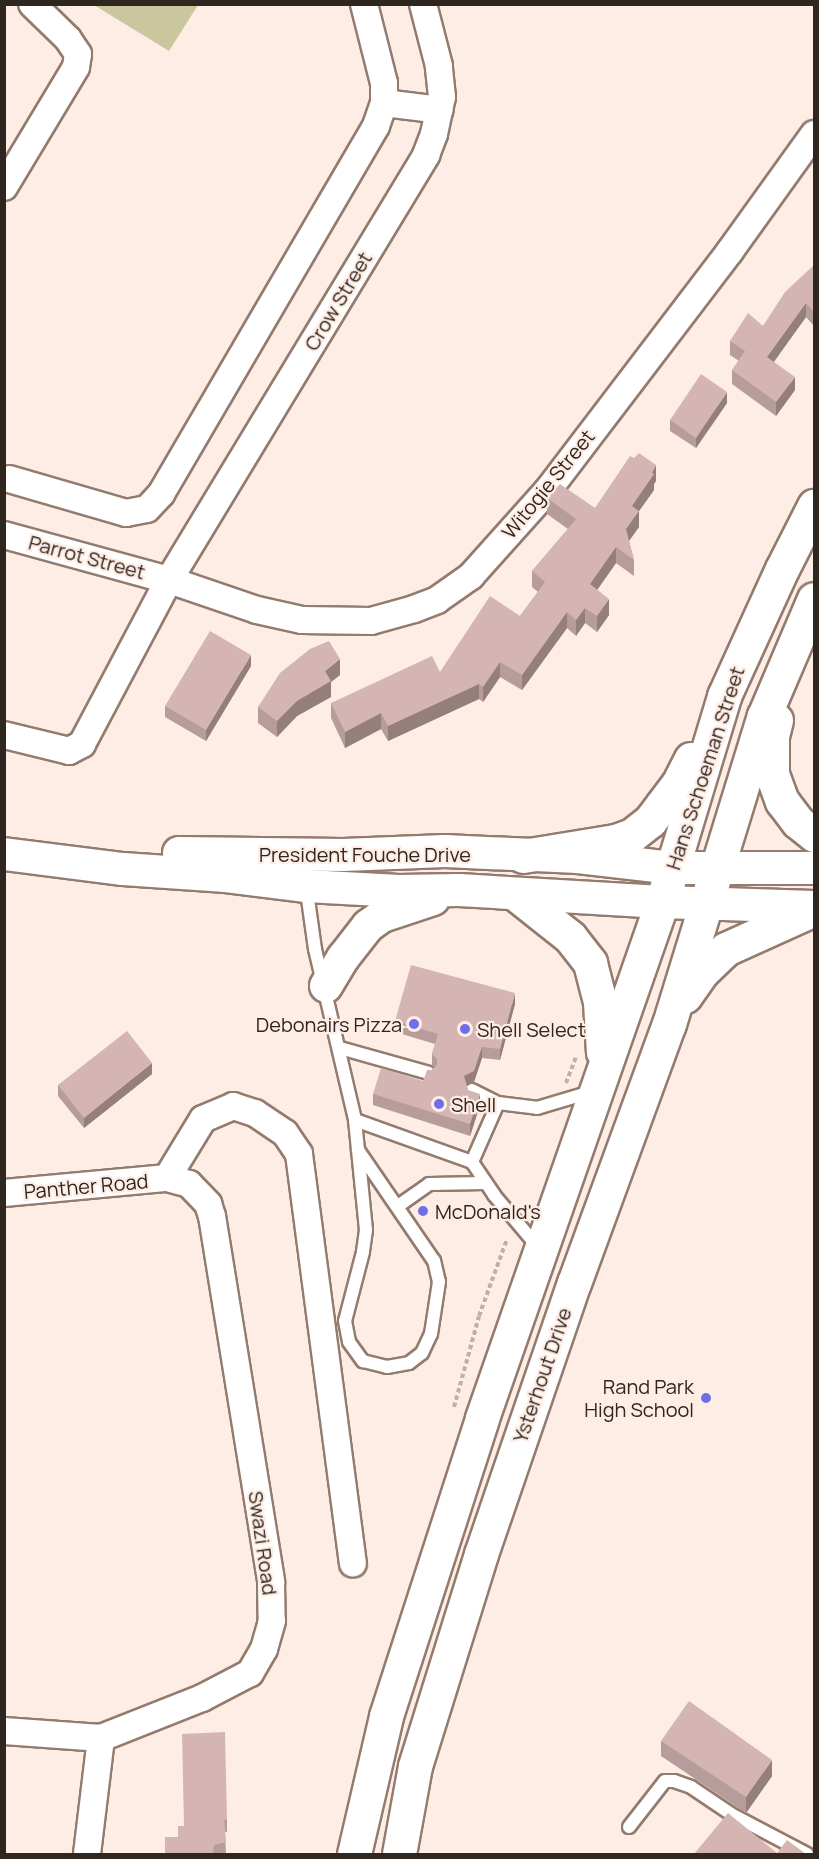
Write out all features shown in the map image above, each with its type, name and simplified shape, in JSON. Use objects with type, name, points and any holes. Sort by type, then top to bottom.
[{"type":"main road","name":"Hans Schoeman Street","points":[[662,902],[724,696],[766,601],[814,506]]},
{"type":"main road","name":"Hans Schoeman Street","points":[[707,903],[764,716],[809,611]]},
{"type":"main road","points":[[809,611],[772,736],[772,774],[782,801],[798,822],[814,835]]},
{"type":"main road","points":[[523,856],[615,841],[632,835],[650,821],[678,784],[724,696]]},
{"type":"main road","points":[[517,895],[570,938],[590,963],[600,1002],[600,1081]]},
{"type":"main road","points":[[354,1854],[386,1716],[482,1418],[662,902]]},
{"type":"main road","name":"Ysterhout Drive","points":[[399,1854],[414,1766],[481,1554],[574,1283],[669,1023],[707,903]]},
{"type":"main road","points":[[669,1023],[690,986],[726,949],[814,908]]},
{"type":"street","points":[[4,187],[76,67],[78,54],[68,39],[32,4]]},
{"type":"street","points":[[9,479],[126,513],[147,509],[161,494],[376,126],[384,103],[384,83],[364,4]]},
{"type":"street","name":"Crow Street","points":[[4,735],[69,752],[82,744],[169,580],[426,155],[442,97],[439,66],[423,4]]},
{"type":"street","points":[[384,103],[440,110]]},
{"type":"street","name":"Witogie Street","points":[[169,580],[257,610],[302,620],[371,621],[414,609],[452,590],[471,576],[548,490],[737,242],[814,134]]},
{"type":"street","name":"Parrot Street","points":[[4,535],[169,580]]},
{"type":"street","name":"President Fouche Drive","points":[[307,870],[445,851],[578,858],[671,868],[814,868]]},
{"type":"street","name":"President Fouche Drive","points":[[4,854],[59,860],[124,852],[307,870],[399,891],[459,890],[517,895],[814,908]]},
{"type":"street","points":[[326,986],[343,958],[368,926],[382,916],[459,890]]},
{"type":"street","points":[[166,1178],[203,1119],[233,1106],[255,1113],[285,1133],[299,1154],[353,1563]]},
{"type":"street","name":"Panther Road","points":[[4,1193],[166,1178]]},
{"type":"street","name":"Swazi Road","points":[[4,1731],[101,1738],[202,1698],[250,1672],[264,1649],[272,1621],[271,1582],[212,1216],[208,1204],[189,1184],[166,1178]]},
{"type":"street","points":[[87,1854],[101,1738]]},
{"type":"lane","points":[[307,870],[315,949],[326,986],[355,1120],[358,1150],[366,1230],[363,1252],[345,1321],[349,1342],[363,1361],[387,1367],[409,1363],[422,1353],[431,1334],[439,1282],[434,1261],[358,1150]]},
{"type":"lane","points":[[340,1048],[429,1073]]},
{"type":"lane","points":[[472,1090],[498,1102],[537,1108],[600,1081]]},
{"type":"lane","points":[[472,1162],[498,1102]]},
{"type":"lane","points":[[355,1120],[472,1162],[485,1183],[540,1250]]},
{"type":"lane","points":[[398,1206],[429,1184],[485,1183]]},
{"type":"lane","points":[[629,1827],[665,1781],[674,1781],[691,1787],[731,1814],[807,1854]]},
{"type":"shaded area","points":[[94,5],[198,5],[169,51]]},
{"type":"building","points":[[814,265],[814,312],[806,303],[767,357],[795,377],[776,402],[732,370],[745,351],[730,341],[748,313],[763,326],[785,292]]},
{"type":"building","points":[[701,374],[727,392],[696,438],[670,420]]},
{"type":"building","points":[[639,453],[656,465],[652,473],[654,474],[632,506],[639,511],[626,529],[634,560],[616,547],[590,584],[609,599],[597,616],[585,608],[576,620],[567,612],[522,675],[500,662],[483,687],[479,684],[388,726],[381,713],[345,732],[331,703],[432,656],[440,672],[490,596],[520,616],[545,582],[532,571],[576,519],[547,498],[560,484],[595,508],[630,456],[634,458]]},
{"type":"building","points":[[210,631],[251,655],[206,730],[165,706]]},
{"type":"building","points":[[329,641],[340,659],[325,671],[331,681],[297,701],[277,721],[258,707],[280,673],[310,649]]},
{"type":"building","points":[[411,965],[515,993],[500,1049],[482,1047],[474,1071],[464,1076],[468,1090],[480,1094],[470,1124],[373,1094],[381,1068],[423,1081],[427,1070],[432,1070],[437,1065],[437,1059],[432,1054],[438,1034],[395,1021]]},
{"type":"building","points":[[127,1031],[152,1063],[84,1118],[58,1085]]},
{"type":"building","points":[[689,1701],[772,1760],[746,1797],[661,1741]]},
{"type":"building","points":[[225,1732],[226,1842],[214,1845],[213,1854],[165,1854],[165,1837],[178,1837],[178,1826],[184,1826],[182,1734]]},
{"type":"building","points":[[728,1813],[777,1853],[787,1840],[806,1854],[694,1854]]},
{"type":"place","name":"Debonairs Pizza","points":[[414,1024]]},
{"type":"place","name":"Shell Select","points":[[465,1029]]},
{"type":"place","name":"Shell","points":[[439,1104]]},
{"type":"place","name":"McDonald's","points":[[423,1211]]},
{"type":"place","name":"Rand Park High School","points":[[706,1398]]}]
